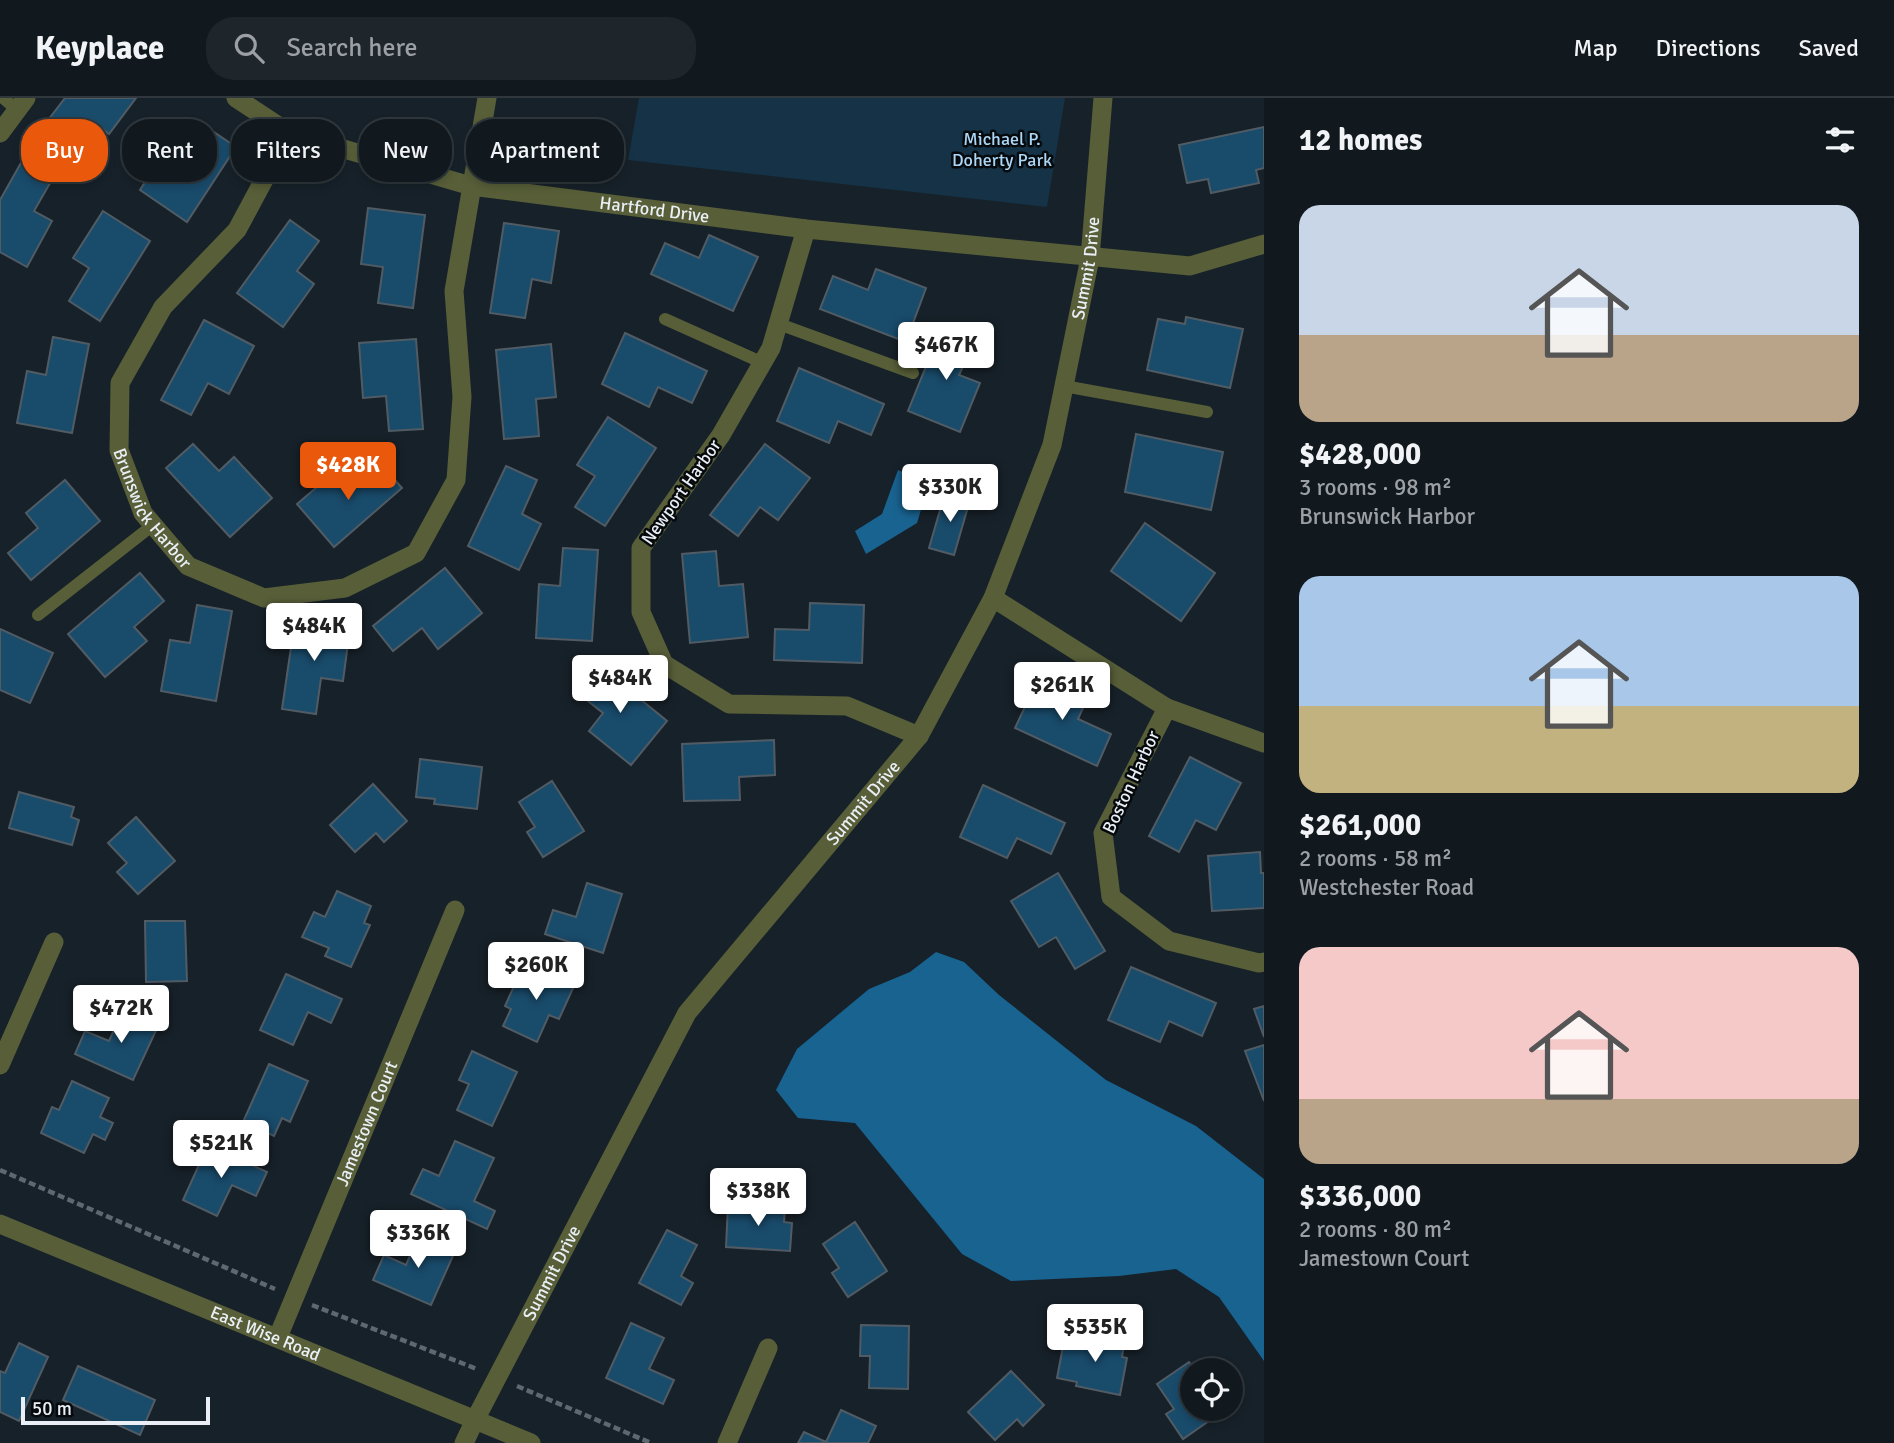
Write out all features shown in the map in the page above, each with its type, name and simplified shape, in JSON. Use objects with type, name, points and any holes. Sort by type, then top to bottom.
[{"type":"street","name":"Hartford Drive","points":[[236,98],[268,119]]},
{"type":"street","name":"Brunswick Harbor","points":[[263,182],[237,230],[163,306],[120,383],[119,450],[143,513],[188,566],[264,598],[345,588],[415,553],[456,480],[462,397],[454,291],[486,98]]},
{"type":"street","name":"Summit Drive","points":[[464,1443],[687,1013],[919,736],[993,598],[1052,445],[1090,258],[1103,98]]},
{"type":"street","points":[[0,133],[15,102]]},
{"type":"street","name":"Hartford Drive","points":[[345,149],[471,186],[806,229],[1190,266],[1264,244]]},
{"type":"street","name":"Newport Harbor","points":[[806,229],[779,324],[763,363],[721,435],[641,548],[640,612],[664,664],[729,704],[846,706],[919,736]]},
{"type":"street","points":[[993,598],[1167,708],[1264,743]]},
{"type":"street","name":"Boston Harbor","points":[[1167,708],[1103,833],[1111,897],[1169,941],[1264,962]]},
{"type":"street","name":"Jamestown Court","points":[[278,1337],[455,910]]},
{"type":"street","points":[[0,1065],[54,942]]},
{"type":"street","name":"East Wise Road","points":[[0,1224],[531,1443]]},
{"type":"street","points":[[727,1443],[768,1348]]},
{"type":"lane","points":[[665,319],[763,363]]},
{"type":"lane","points":[[779,324],[913,373]]},
{"type":"lane","points":[[1064,386],[1207,412]]},
{"type":"lane","points":[[38,615],[153,525]]},
{"type":"path","points":[[0,1170],[295,1298],[478,1370]]},
{"type":"path","points":[[525,1389],[651,1443]]},
{"type":"green space","name":"Michael P. Doherty Park","points":[[639,98],[1065,98],[1047,207],[628,160]]},
{"type":"water","points":[[898,470],[929,484],[917,523],[866,554],[855,531],[882,514]]},
{"type":"water","points":[[936,952],[964,962],[999,995],[1106,1080],[1196,1126],[1264,1179],[1264,1361],[1219,1297],[1176,1269],[1119,1276],[1011,1281],[962,1254],[855,1123],[798,1118],[776,1090],[797,1049],[869,989],[910,972]]},
{"type":"building","points":[[65,98],[136,98],[109,134],[108,119],[49,119]]},
{"type":"building","points":[[1264,127],[1264,168],[1256,170],[1259,183],[1211,193],[1208,179],[1187,183],[1179,145]]},
{"type":"building","points":[[217,134],[231,144],[231,155],[217,176]]},
{"type":"building","points":[[21,163],[21,182],[51,182],[34,211],[52,221],[27,267],[0,252],[0,200]]},
{"type":"building","points":[[145,182],[213,182],[187,222],[140,190]]},
{"type":"building","points":[[368,208],[425,215],[413,308],[378,303],[383,267],[361,264]]},
{"type":"building","points":[[103,211],[150,241],[100,321],[69,301],[89,268],[73,258]]},
{"type":"building","points":[[290,220],[319,241],[297,271],[314,284],[283,327],[237,293]]},
{"type":"building","points":[[504,223],[559,231],[551,283],[532,279],[525,318],[490,313]]},
{"type":"building","points":[[709,235],[758,257],[733,311],[651,274],[665,243],[699,258]]},
{"type":"building","points":[[876,269],[926,288],[906,342],[820,309],[833,276],[868,290]]},
{"type":"building","points":[[1186,317],[1243,329],[1230,388],[1147,370],[1158,319],[1185,324]]},
{"type":"building","points":[[204,320],[254,346],[229,394],[208,383],[191,415],[161,400]]},
{"type":"building","points":[[938,325],[975,341],[959,375],[980,383],[960,432],[908,411],[933,349],[929,347]]},
{"type":"building","points":[[625,333],[707,371],[692,403],[658,387],[649,407],[602,384]]},
{"type":"building","points":[[53,337],[89,344],[72,433],[17,423],[27,371],[46,375]]},
{"type":"building","points":[[416,339],[423,429],[389,431],[386,396],[363,398],[359,343]]},
{"type":"building","points":[[551,344],[556,397],[536,399],[539,436],[504,439],[496,350]]},
{"type":"building","points":[[799,368],[884,404],[871,435],[838,421],[829,443],[777,421]]},
{"type":"building","points":[[608,417],[656,448],[605,526],[575,507],[595,476],[577,465]]},
{"type":"building","points":[[1136,434],[1223,452],[1211,510],[1125,492]]},
{"type":"building","points":[[193,444],[219,471],[234,457],[272,498],[230,537],[166,468]]},
{"type":"building","points":[[765,444],[810,478],[778,520],[760,507],[738,536],[710,515]]},
{"type":"building","points":[[379,462],[402,488],[334,547],[297,504],[337,470],[351,486]]},
{"type":"building","points":[[506,466],[537,480],[522,514],[541,524],[519,570],[468,546]]},
{"type":"building","points":[[65,480],[100,521],[31,580],[8,553],[38,528],[26,513]]},
{"type":"building","points":[[945,493],[970,500],[954,555],[929,548]]},
{"type":"building","points":[[1145,523],[1215,573],[1181,621],[1111,571]]},
{"type":"building","points":[[563,548],[598,550],[592,641],[536,638],[539,584],[560,586]]},
{"type":"building","points":[[716,551],[719,586],[743,584],[748,637],[690,643],[682,554]]},
{"type":"building","points":[[445,568],[482,613],[438,649],[422,628],[393,651],[373,626]]},
{"type":"building","points":[[140,573],[164,601],[134,627],[147,641],[105,677],[68,634]]},
{"type":"building","points":[[810,603],[864,605],[862,663],[774,660],[775,629],[809,630]]},
{"type":"building","points":[[197,605],[232,611],[216,701],[161,691],[170,640],[190,643]]},
{"type":"building","points":[[295,620],[350,628],[343,681],[321,678],[316,714],[282,709]]},
{"type":"building","points":[[0,629],[53,653],[30,703],[0,690]]},
{"type":"building","points":[[596,663],[667,721],[631,765],[589,731],[603,713],[574,690]]},
{"type":"building","points":[[1039,677],[1087,699],[1078,719],[1111,734],[1097,766],[1015,728]]},
{"type":"building","points":[[774,740],[775,775],[739,777],[740,800],[684,801],[682,744]]},
{"type":"building","points":[[1190,757],[1241,783],[1216,830],[1196,820],[1179,852],[1149,836]]},
{"type":"building","points":[[420,759],[482,767],[477,809],[434,804],[435,799],[416,797]]},
{"type":"building","points":[[552,781],[584,831],[543,857],[527,832],[535,827],[519,802]]},
{"type":"building","points":[[373,784],[407,821],[384,842],[376,833],[355,852],[330,825]]},
{"type":"building","points":[[983,785],[1065,823],[1051,854],[1017,838],[1007,858],[960,837]]},
{"type":"building","points":[[19,792],[74,807],[71,817],[79,820],[72,845],[9,828]]},
{"type":"building","points":[[136,817],[175,861],[138,894],[117,872],[127,863],[108,843]]},
{"type":"building","points":[[1260,852],[1261,873],[1264,873],[1264,908],[1212,911],[1208,856]]},
{"type":"building","points":[[1058,873],[1105,951],[1075,969],[1056,937],[1039,947],[1011,901]]},
{"type":"building","points":[[587,883],[622,894],[603,953],[545,934],[553,910],[576,917]]},
{"type":"building","points":[[337,891],[371,906],[364,923],[370,925],[351,967],[325,956],[329,948],[302,937],[314,912],[325,917]]},
{"type":"building","points":[[145,921],[185,921],[187,981],[146,982]]},
{"type":"building","points":[[524,964],[574,986],[559,1019],[549,1015],[537,1042],[503,1026],[511,1009],[505,1006]]},
{"type":"building","points":[[1131,967],[1216,1003],[1202,1036],[1169,1021],[1160,1042],[1108,1020]]},
{"type":"building","points":[[286,974],[342,999],[331,1023],[308,1012],[293,1045],[260,1030]]},
{"type":"building","points":[[1264,1006],[1264,1037],[1254,1009]]},
{"type":"building","points":[[124,1008],[159,1024],[133,1080],[75,1054],[85,1031],[109,1041]]},
{"type":"building","points":[[1264,1045],[1264,1101],[1245,1051]]},
{"type":"building","points":[[472,1051],[517,1072],[492,1126],[457,1110],[469,1084],[459,1080]]},
{"type":"building","points":[[269,1064],[308,1081],[290,1122],[282,1118],[274,1136],[243,1122]]},
{"type":"building","points":[[72,1081],[109,1098],[100,1117],[113,1123],[105,1140],[93,1134],[84,1153],[41,1133],[52,1107],[59,1110]]},
{"type":"building","points":[[455,1141],[494,1158],[474,1201],[495,1211],[487,1229],[411,1194],[423,1169],[439,1176]]},
{"type":"building","points":[[208,1145],[267,1172],[256,1196],[232,1185],[217,1216],[183,1200]]},
{"type":"building","points":[[728,1205],[785,1208],[784,1222],[792,1223],[790,1251],[726,1247]]},
{"type":"building","points":[[855,1222],[887,1271],[848,1297],[832,1273],[839,1268],[823,1244]]},
{"type":"building","points":[[667,1230],[697,1245],[681,1276],[693,1283],[681,1305],[639,1283]]},
{"type":"building","points":[[420,1233],[456,1249],[431,1305],[373,1280],[384,1255],[406,1265]]},
{"type":"building","points":[[631,1323],[664,1338],[649,1369],[674,1380],[663,1404],[606,1378]]},
{"type":"building","points":[[861,1325],[909,1326],[908,1389],[869,1388],[870,1356],[860,1356]]},
{"type":"building","points":[[1092,1333],[1125,1339],[1122,1357],[1127,1358],[1120,1395],[1076,1386],[1077,1382],[1057,1378],[1064,1341],[1090,1346]]},
{"type":"building","points":[[19,1343],[48,1357],[19,1421],[0,1412],[0,1371],[5,1373]]},
{"type":"building","points":[[78,1366],[155,1400],[140,1435],[63,1400]]},
{"type":"building","points":[[1180,1368],[1180,1421],[1209,1421],[1183,1439],[1166,1414],[1174,1409],[1157,1384]]},
{"type":"building","points":[[1011,1371],[1044,1405],[1023,1426],[1017,1419],[995,1440],[968,1412]]},
{"type":"building","points":[[841,1410],[876,1426],[868,1443],[798,1443],[804,1432],[826,1442]]}]
